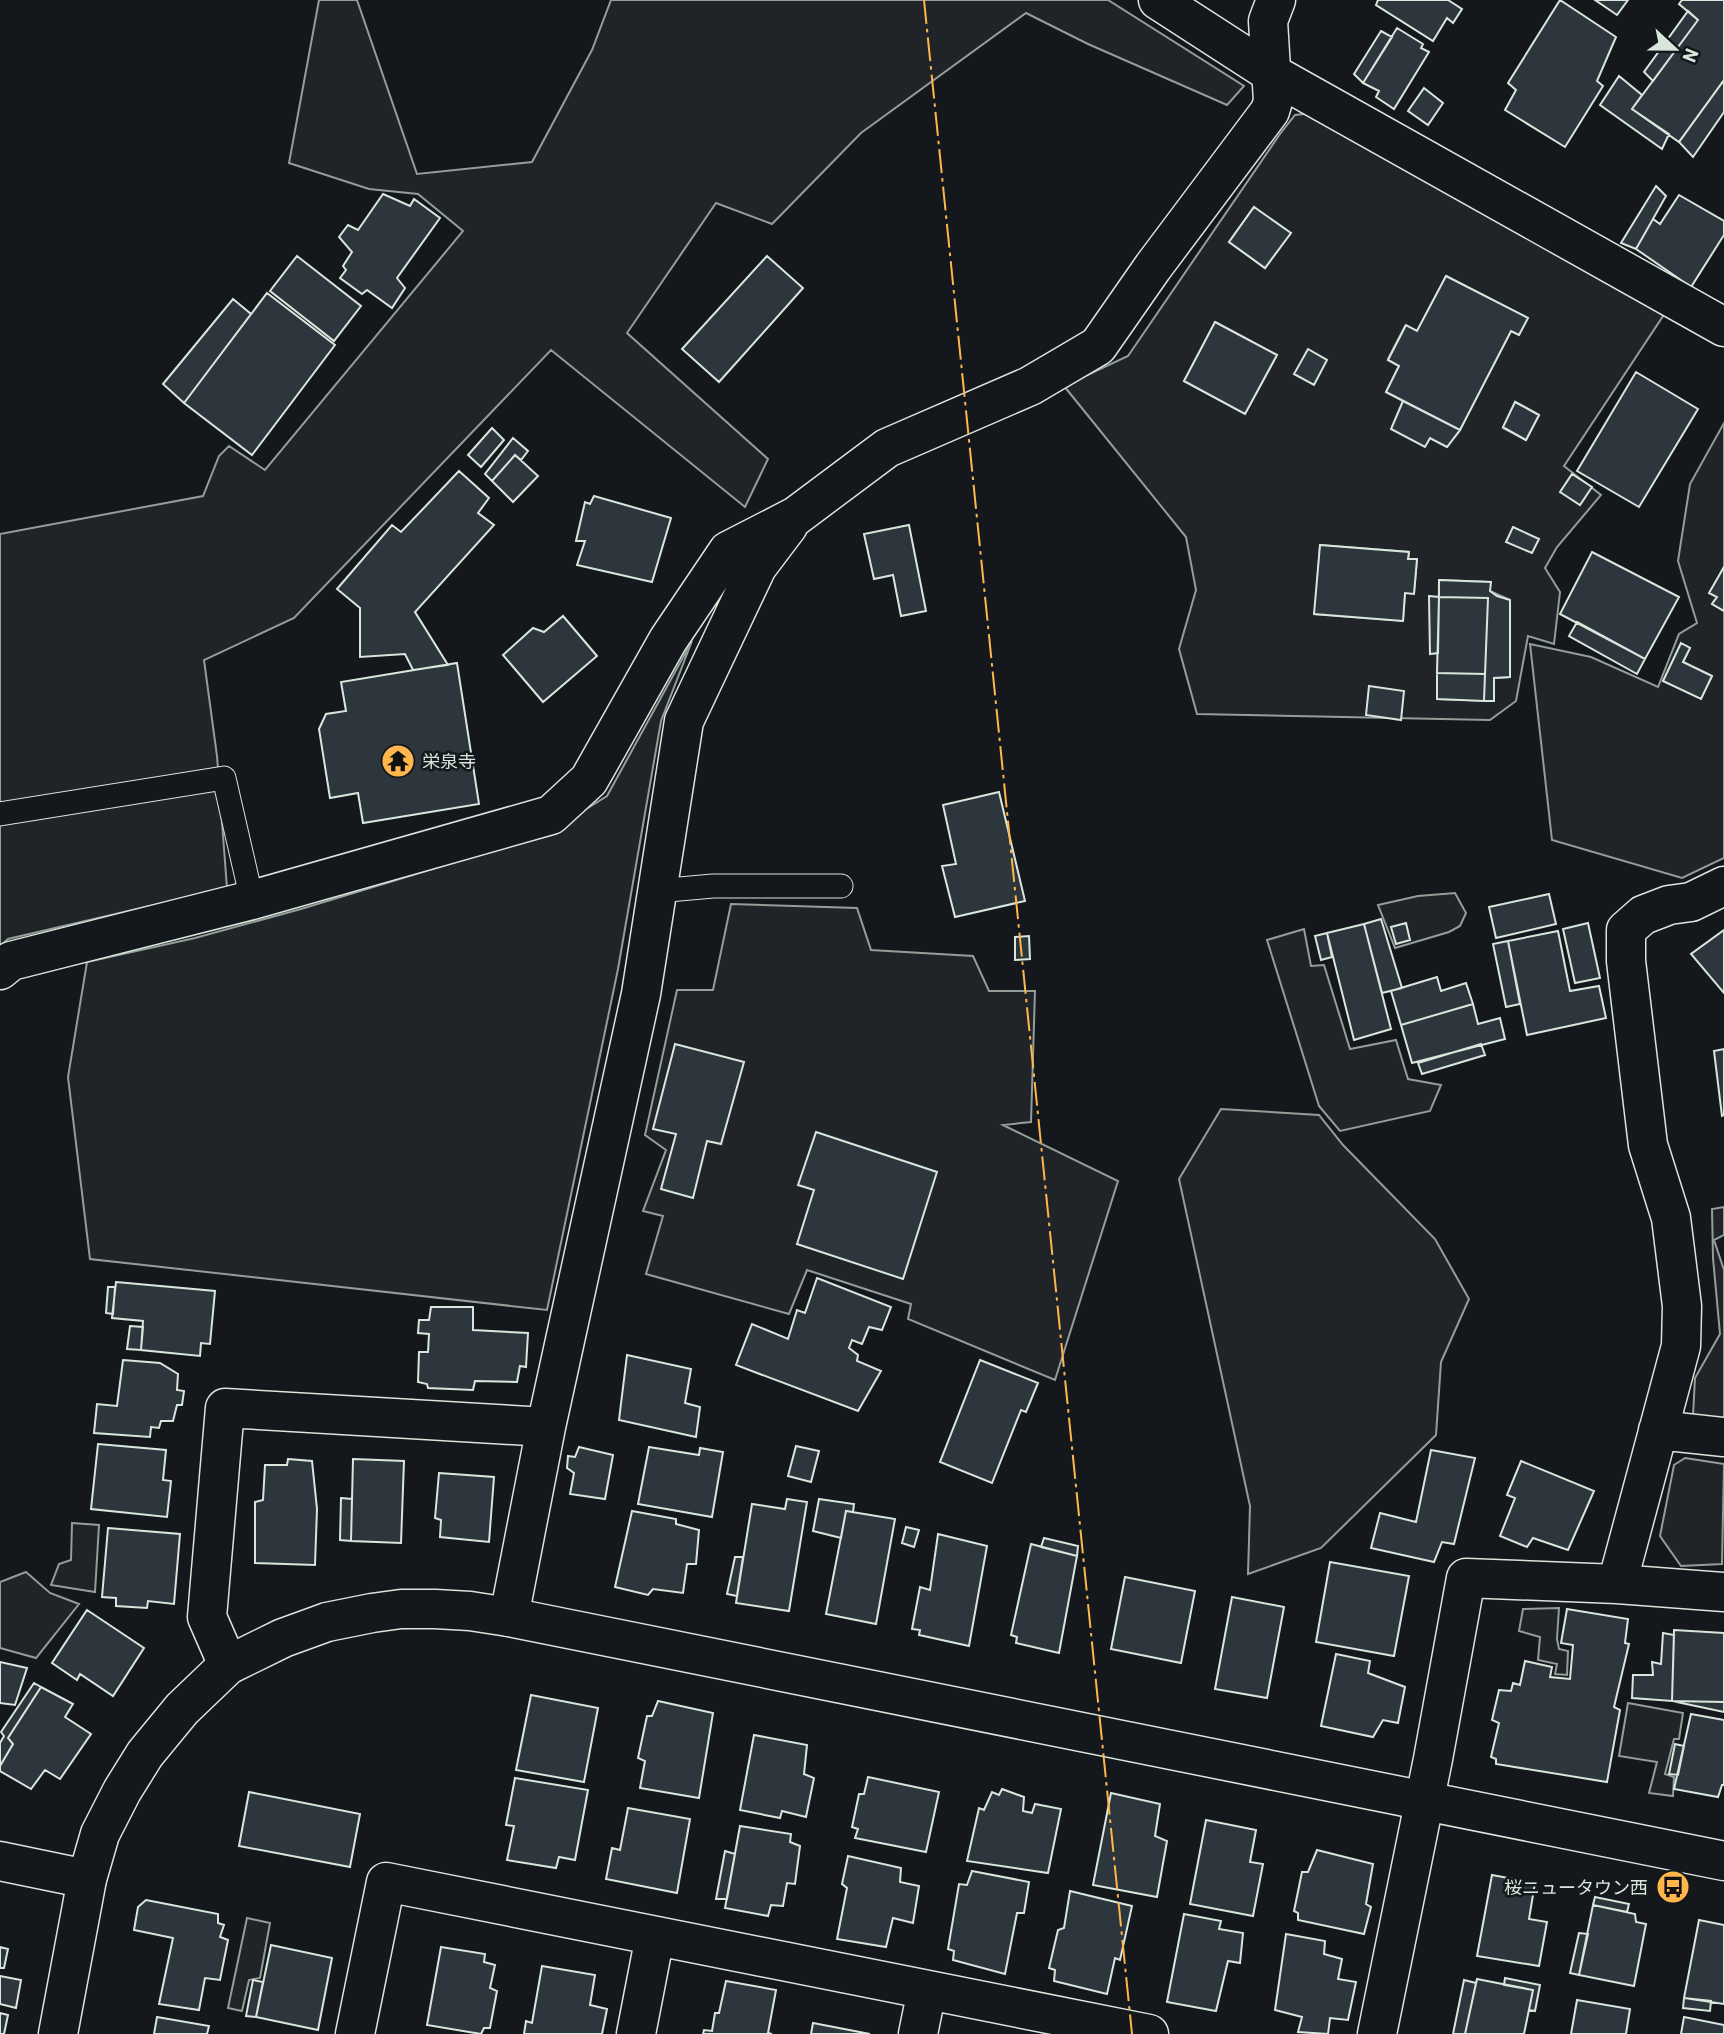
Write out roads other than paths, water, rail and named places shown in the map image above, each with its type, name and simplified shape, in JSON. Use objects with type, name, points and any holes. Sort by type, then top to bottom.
[{"type":"street","points":[[1158,0],[1271,73],[1724,327]]},
{"type":"street","points":[[0,970],[10,961],[252,901],[551,815],[589,780],[668,640],[728,551],[796,516],[887,448],[1030,386],[1098,346],[1153,267],[1270,111],[1273,101],[1268,22],[1276,0]]},
{"type":"street","points":[[509,1618],[546,1427],[641,994],[684,721],[757,567],[796,516]]},
{"type":"street","points":[[1617,1584],[1681,1346],[1682,1306],[1671,1218],[1648,1145],[1626,961],[1626,930],[1643,915],[1669,905],[1691,902],[1724,886]]},
{"type":"street","points":[[228,1665],[207,1617],[225,1408],[546,1427]]},
{"type":"street","points":[[1658,1430],[1724,1437]]},
{"type":"street","points":[[1377,2034],[1425,1800],[1466,1578],[1617,1584],[1724,1592]]},
{"type":"street","points":[[58,2034],[87,1879],[100,1834],[145,1754],[182,1709],[228,1665],[283,1638],[327,1622],[401,1609],[435,1609],[509,1618],[1724,1861]]},
{"type":"street","points":[[0,1861],[87,1879]]},
{"type":"street","points":[[355,2034],[386,1882],[1149,2034]]},
{"type":"street","points":[[636,2034],[655,1936]]},
{"type":"street","points":[[918,2034],[927,1990]]},
{"type":"lane","points":[[0,814],[223,778],[252,901]]},
{"type":"lane","points":[[657,891],[713,886],[841,886]]},
{"type":"place","name":"栄泉寺","points":[[398,761]]},
{"type":"place","name":"桜ニュータウン西","points":[[1673,1887]]}]
